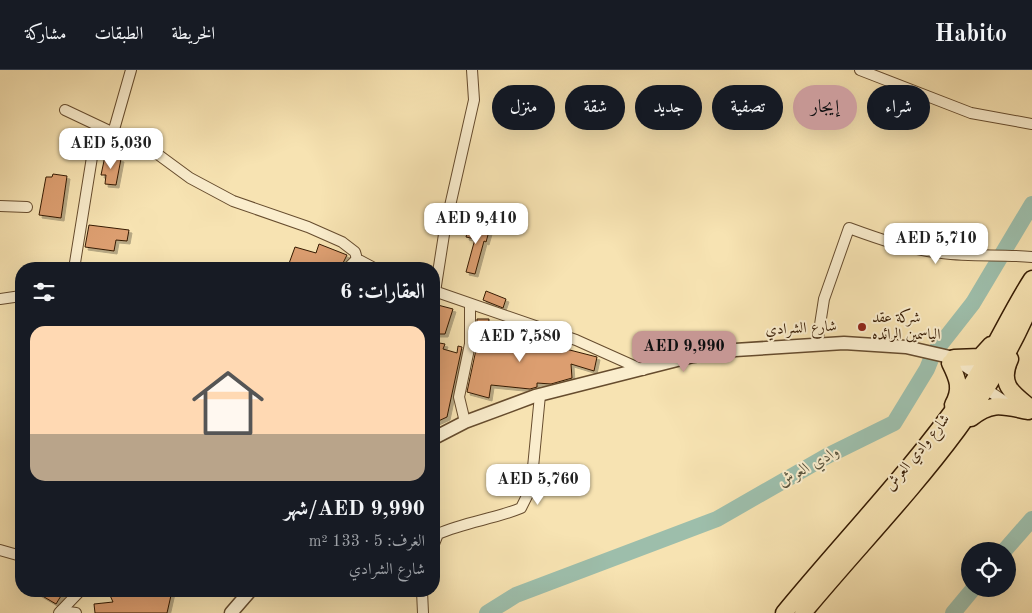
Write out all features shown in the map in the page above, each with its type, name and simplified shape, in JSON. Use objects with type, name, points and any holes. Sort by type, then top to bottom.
[{"type":"main road","name":"شارع وادي العرش","points":[[1010,333],[1032,279]]},
{"type":"main road","name":"شارع وادي العرش","points":[[803,613],[953,422],[982,381],[1010,333],[1032,301]]},
{"type":"main road","points":[[953,422],[959,387],[958,379],[948,359],[980,357],[1010,333]]},
{"type":"main road","points":[[1010,333],[1012,353],[1006,367],[1005,381],[1015,396],[1031,410]]},
{"type":"main road","points":[[953,422],[988,406],[1002,405],[1031,410]]},
{"type":"main road","name":"شارع وادي العرش","points":[[784,613],[953,422]]},
{"type":"street","points":[[113,133],[131,70]]},
{"type":"street","points":[[439,262],[474,100],[472,70]]},
{"type":"street","points":[[861,70],[971,113],[1032,124]]},
{"type":"street","points":[[65,110],[156,153],[190,178],[233,201],[308,227],[342,242],[354,252],[357,259],[363,262]]},
{"type":"street","points":[[75,262],[97,126]]},
{"type":"street","points":[[0,206],[27,207]]},
{"type":"street","points":[[817,344],[824,299],[849,228],[879,239],[943,254],[1004,254],[1032,257]]},
{"type":"street","points":[[354,262],[357,259]]},
{"type":"street","points":[[440,294],[576,340],[643,370]]},
{"type":"street","points":[[0,299],[15,297]]},
{"type":"street","points":[[465,422],[459,397],[470,344],[470,305]]},
{"type":"street","name":"شارع الشرادي","points":[[440,435],[465,422],[540,395],[693,356],[735,350],[844,343],[906,347],[948,359],[982,381]]},
{"type":"street","points":[[982,381],[1014,407],[1031,410]]},
{"type":"street","points":[[440,533],[506,515],[522,508],[531,488],[540,395]]},
{"type":"street","points":[[0,550],[15,554]]},
{"type":"street","points":[[60,612],[74,597]]},
{"type":"street","points":[[231,613],[245,597]]},
{"type":"street","points":[[422,597],[423,613]]},
{"type":"street","points":[[60,612],[76,613]]},
{"type":"building","points":[[105,156],[121,159],[116,185],[105,184],[106,175],[101,175]]},
{"type":"building","points":[[53,174],[67,176],[61,218],[39,215],[46,177],[52,177]]},
{"type":"building","points":[[470,223],[490,228],[486,242],[484,241],[475,274],[466,272],[475,239],[466,237]]},
{"type":"building","points":[[89,225],[129,230],[127,241],[116,240],[114,251],[85,247]]},
{"type":"building","points":[[319,244],[347,255],[344,262],[290,262],[295,247],[316,253]]},
{"type":"building","points":[[486,291],[506,299],[503,308],[483,300]]},
{"type":"building","points":[[440,306],[453,309],[445,334],[440,334]]},
{"type":"building","points":[[477,319],[489,319],[488,335],[513,339],[515,334],[524,336],[523,338],[597,357],[594,371],[571,364],[572,378],[551,384],[537,383],[537,387],[530,389],[491,385],[489,398],[467,392],[477,345]]},
{"type":"building","points":[[440,343],[445,344],[443,349],[457,353],[458,346],[462,347],[447,417],[440,420]]},
{"type":"building","points":[[44,597],[60,597],[56,604]]},
{"type":"building","points":[[111,597],[171,597],[167,613],[95,613],[94,604],[113,602]]},
{"type":"waterway","name":"وادي العرش","points":[[487,613],[516,595],[717,519],[827,456],[894,423],[927,369],[933,354],[973,303],[1032,204]]},
{"type":"waterway","name":"وادي العرش","points":[[1012,542],[1032,519]]},
{"type":"waterway","name":"وادي العرش","points":[[953,613],[966,597]]},
{"type":"place","name":"شرکة عقد الیاسمین الرائدہ","points":[[862,327]]}]
